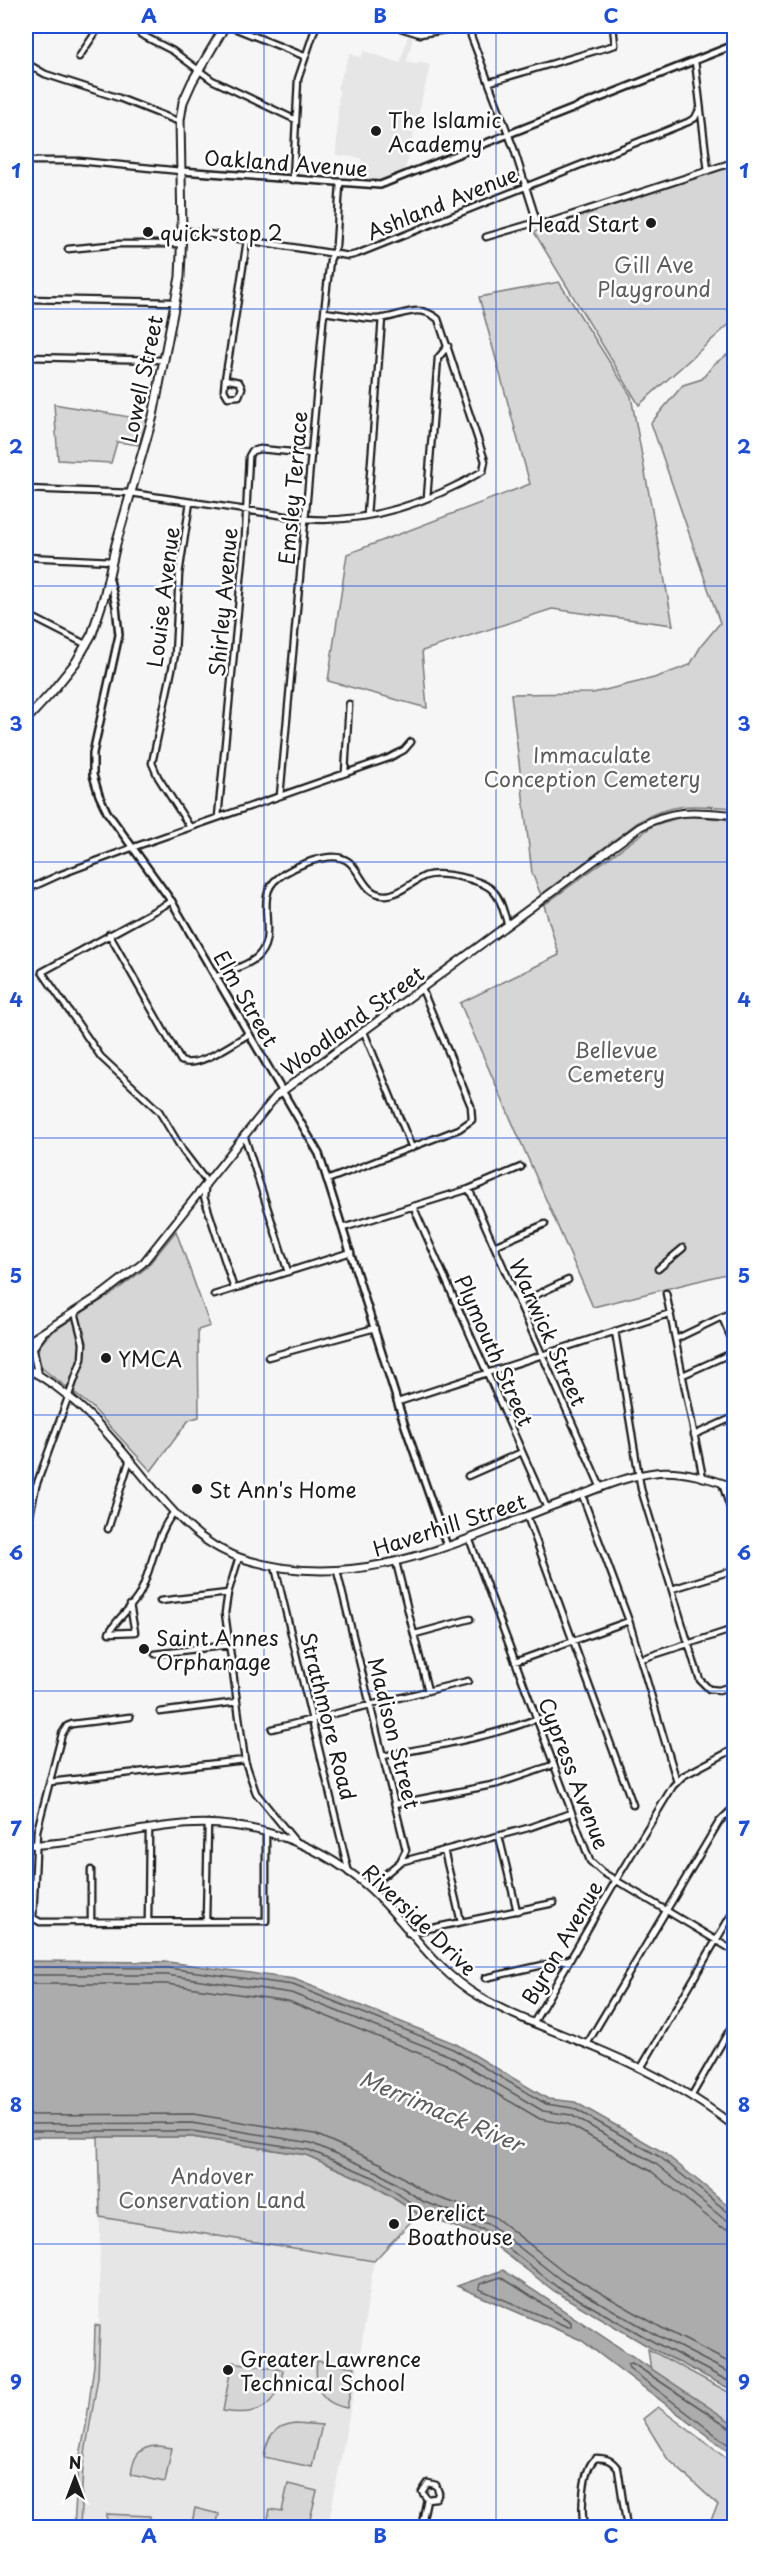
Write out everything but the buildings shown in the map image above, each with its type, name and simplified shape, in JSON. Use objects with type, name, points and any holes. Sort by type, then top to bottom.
[{"type":"main road","name":"Lowell Street","points":[[26,720],[69,672],[87,645],[95,625],[153,416],[180,277],[182,230],[180,122],[183,102],[199,69],[227,26]]},
{"type":"main road","name":"Woodland Street","points":[[26,1343],[113,1287],[143,1263],[268,1104],[282,1092],[640,827],[671,813],[735,815]]},
{"type":"main road","name":"Woodland Street","points":[[26,1357],[44,1332]]},
{"type":"main road","points":[[33,1348],[38,1375]]},
{"type":"main road","name":"Haverhill Street","points":[[26,1368],[69,1398],[106,1432],[174,1512],[204,1540],[239,1557],[274,1567],[337,1571],[357,1570],[396,1562],[447,1546],[601,1488],[662,1472],[703,1478],[735,1487]]},
{"type":"main road","name":"Riverside Drive","points":[[26,1845],[208,1823],[238,1825],[295,1841],[349,1872],[369,1888],[432,1960],[483,1999],[641,2068],[692,2095],[735,2126]]},
{"type":"street","points":[[26,36],[30,26]]},
{"type":"street","points":[[80,57],[100,26]]},
{"type":"street","points":[[227,26],[304,56]]},
{"type":"street","points":[[293,180],[298,79],[316,26]]},
{"type":"street","points":[[394,26],[420,34],[471,26],[471,36],[509,135],[537,222]]},
{"type":"street","points":[[490,82],[615,45],[613,26]]},
{"type":"street","points":[[141,34],[173,51],[212,80],[296,120]]},
{"type":"street","name":"Oakland Avenue","points":[[26,161],[79,160],[181,171],[372,186],[387,183],[735,45]]},
{"type":"street","points":[[695,61],[708,171]]},
{"type":"street","points":[[26,63],[45,74],[128,101],[180,122]]},
{"type":"street","name":"Ashland Avenue","points":[[182,230],[333,253],[357,254],[688,122],[695,118],[699,110]]},
{"type":"street","points":[[486,237],[537,222],[547,223],[735,162]]},
{"type":"street","name":"Emsley Terrace","points":[[280,796],[324,312],[330,260],[336,246],[340,184]]},
{"type":"street","points":[[225,379],[239,382],[242,388],[239,396],[234,398],[226,395],[224,390],[225,379],[247,240]]},
{"type":"street","points":[[68,249],[118,244],[182,244]]},
{"type":"street","points":[[26,299],[174,302]]},
{"type":"street","points":[[26,489],[131,493],[306,519],[367,515],[427,498],[453,488],[485,468],[485,461],[441,324],[428,313],[416,310],[382,318],[324,312]]},
{"type":"street","points":[[367,515],[382,318]]},
{"type":"street","points":[[427,498],[438,358],[448,346]]},
{"type":"street","points":[[26,357],[163,360]]},
{"type":"street","name":"Shirley Avenue","points":[[218,818],[246,511],[247,477],[252,451],[260,449],[312,454]]},
{"type":"street","name":"Louise Avenue","points":[[190,502],[179,574],[175,656],[152,762],[158,777],[190,827]]},
{"type":"street","points":[[26,557],[112,561]]},
{"type":"street","name":"Elm Street","points":[[109,576],[116,606],[119,635],[96,740],[93,775],[103,804],[172,901],[315,1148],[447,1546]]},
{"type":"street","points":[[26,614],[87,645]]},
{"type":"street","points":[[345,773],[349,704]]},
{"type":"street","points":[[26,890],[134,847],[400,753],[411,742]]},
{"type":"street","points":[[215,977],[246,964],[260,954],[268,934],[267,893],[274,881],[301,866],[331,856],[343,858],[350,863],[367,887],[381,895],[391,895],[433,874],[483,884],[497,896],[508,925]]},
{"type":"street","points":[[172,901],[42,972],[101,1057],[159,1111],[183,1151],[206,1181],[204,1197],[234,1289]]},
{"type":"street","points":[[109,934],[181,1061],[188,1064],[199,1062],[249,1034]]},
{"type":"street","points":[[327,1180],[466,1126],[472,1120],[471,1106],[422,989]]},
{"type":"street","points":[[364,1032],[412,1148]]},
{"type":"street","points":[[244,1135],[288,1272]]},
{"type":"street","points":[[343,1228],[469,1189],[521,1167]]},
{"type":"street","name":"Warwick Street","points":[[469,1189],[601,1488]]},
{"type":"street","name":"Plymouth Street","points":[[413,1206],[547,1508]]},
{"type":"street","points":[[494,1246],[545,1224]]},
{"type":"street","points":[[658,1269],[683,1248]]},
{"type":"street","points":[[214,1295],[351,1252]]},
{"type":"street","points":[[519,1303],[568,1280]]},
{"type":"street","points":[[666,1293],[703,1478]]},
{"type":"street","points":[[676,1339],[735,1311]]},
{"type":"street","points":[[26,1534],[36,1486],[83,1353],[80,1327],[75,1312]]},
{"type":"street","points":[[398,1402],[671,1313]]},
{"type":"street","points":[[722,1317],[735,1345]]},
{"type":"street","points":[[268,1357],[375,1328]]},
{"type":"street","points":[[615,1331],[642,1489],[700,1680],[709,1689],[719,1690],[735,1685]]},
{"type":"street","points":[[683,1375],[735,1352]]},
{"type":"street","points":[[694,1435],[735,1417]]},
{"type":"street","points":[[468,1476],[522,1452]]},
{"type":"street","points":[[108,1529],[130,1459]]},
{"type":"street","points":[[722,1483],[735,1520]]},
{"type":"street","points":[[582,1495],[629,1621],[677,1782]]},
{"type":"street","points":[[130,1605],[135,1632],[109,1634],[130,1605],[139,1594],[162,1531],[174,1512]]},
{"type":"street","points":[[527,1516],[633,1805]]},
{"type":"street","name":"Cypress Avenue","points":[[469,1538],[590,1861],[602,1872],[735,1951]]},
{"type":"street","points":[[239,1557],[228,1593],[225,1613],[245,1760],[256,1793],[295,1841]]},
{"type":"street","points":[[396,1562],[428,1691]]},
{"type":"street","name":"Strathmore Road","points":[[274,1567],[349,1872]]},
{"type":"street","points":[[672,1589],[735,1570]]},
{"type":"street","name":"Madison Street","points":[[337,1571],[406,1850],[400,1862]]},
{"type":"street","points":[[160,1601],[228,1593]]},
{"type":"street","points":[[415,1634],[470,1619]]},
{"type":"street","points":[[515,1662],[629,1621]]},
{"type":"street","points":[[641,1659],[735,1629]]},
{"type":"street","points":[[155,1654],[230,1645]]},
{"type":"street","points":[[272,1729],[468,1681]]},
{"type":"street","points":[[160,1712],[237,1702]]},
{"type":"street","points":[[33,1918],[35,1845],[63,1734],[68,1726],[130,1717]]},
{"type":"street","points":[[383,1756],[488,1734],[536,1719]]},
{"type":"street","name":"Byron Avenue","points":[[534,2022],[615,1880],[677,1782],[683,1776],[735,1749]]},
{"type":"street","points":[[50,1782],[245,1760]]},
{"type":"street","points":[[395,1804],[497,1784],[554,1765]]},
{"type":"street","points":[[587,2044],[719,1822],[733,1810]]},
{"type":"street","points":[[369,1888],[400,1862],[571,1814]]},
{"type":"street","points":[[206,1921],[208,1823]]},
{"type":"street","points":[[148,1921],[149,1829]]},
{"type":"street","points":[[26,1920],[33,1918],[40,1922],[266,1921],[266,1832]]},
{"type":"street","points":[[499,1836],[517,1911]]},
{"type":"street","points":[[444,1850],[461,1922]]},
{"type":"street","points":[[91,1870],[91,1921]]},
{"type":"street","points":[[408,1932],[554,1903]]},
{"type":"street","points":[[641,2068],[735,1910]]},
{"type":"street","points":[[485,1978],[570,1959]]},
{"type":"street","points":[[692,2095],[735,2022]]},
{"type":"street","points":[[584,2528],[583,2506],[588,2467],[596,2458],[603,2458],[615,2464],[618,2469],[627,2528]]},
{"type":"street","points":[[421,2528],[427,2499]]},
{"type":"shaded area","name":"The Islamic Academy","points":[[408,36],[413,38],[407,61],[417,65],[418,62],[430,65],[405,171],[377,181],[363,182],[361,158],[336,155],[339,90],[337,88],[350,53],[361,58],[364,51],[400,63]]},
{"type":"shaded area","name":"Greater Lawrence Technical School","points":[[100,2217],[374,2261],[359,2363],[328,2527],[80,2528],[83,2466],[91,2427],[99,2359]]},
{"type":"green space","name":"Gill Ave Playground","points":[[734,165],[734,320],[639,405],[534,232]]},
{"type":"green space","points":[[559,282],[631,396],[673,625],[552,609],[422,651],[427,708],[328,681],[347,554],[530,484],[479,297]]},
{"type":"green space","name":"Immaculate Conception Cemetery","points":[[734,350],[734,808],[684,806],[650,816],[638,822],[541,895],[532,873],[511,694],[593,693],[654,678],[690,665],[701,646],[720,623],[651,423],[683,385],[702,379],[714,364]]},
{"type":"green space","points":[[54,404],[147,420],[139,445],[117,442],[111,463],[58,460]]},
{"type":"green space","name":"Bellevue Cemetery","points":[[685,816],[734,820],[734,1272],[593,1307],[460,1003],[559,955],[544,905],[654,825]]},
{"type":"green space","name":"YMCA","points":[[176,1231],[210,1326],[198,1330],[199,1417],[189,1420],[151,1471],[92,1407],[43,1369],[37,1356],[39,1347],[49,1334],[113,1293],[146,1268]]},
{"type":"green space","name":"Andover Conservation Land","points":[[98,2137],[192,2137],[306,2155],[372,2184],[418,2214],[374,2261],[100,2217]]},
{"type":"green space","points":[[95,2325],[100,2326],[98,2377],[83,2466],[80,2527],[74,2527],[78,2465],[94,2365]]},
{"type":"green space","points":[[648,2349],[734,2395],[734,2453],[654,2392]]},
{"type":"green space","points":[[317,2361],[355,2367],[347,2408],[330,2402],[321,2392],[317,2379]]},
{"type":"green space","points":[[232,2362],[283,2370],[276,2393],[264,2407],[247,2412],[223,2411]]},
{"type":"green space","points":[[658,2407],[734,2464],[734,2527],[707,2527],[718,2505],[667,2458],[643,2419]]},
{"type":"green space","points":[[288,2424],[322,2425],[312,2467],[264,2457],[267,2443],[273,2433]]},
{"type":"green space","points":[[158,2446],[172,2448],[165,2482],[131,2475],[133,2463],[138,2454],[146,2448]]},
{"type":"green space","points":[[288,2484],[317,2491],[308,2527],[266,2527],[270,2509],[282,2511]]},
{"type":"green space","points":[[195,2508],[219,2514],[216,2527],[192,2523]]},
{"type":"green space","points":[[107,2514],[150,2516],[150,2527],[106,2527]]},
{"type":"water","name":"Merrimack River","points":[[26,1961],[168,1962],[294,1979],[456,2044],[548,2099],[575,2102],[663,2152],[734,2210],[734,2391],[651,2348],[554,2291],[484,2237],[418,2214],[372,2184],[306,2155],[192,2137],[26,2137]]},
{"type":"water","points":[[503,2270],[734,2424],[734,2456],[581,2340],[457,2286]]},
{"type":"place","name":"The Islamic Academy","points":[[376,131]]},
{"type":"place","name":"Head Start","points":[[651,223]]},
{"type":"place","name":"quick stop 2","points":[[148,232]]},
{"type":"place","name":"YMCA","points":[[106,1358]]},
{"type":"place","name":"St Ann's Home","points":[[197,1489]]},
{"type":"place","name":"Saint Annes Orphanage","points":[[144,1649]]},
{"type":"place","name":"Derelict Boathouse","points":[[394,2224]]},
{"type":"place","name":"Greater Lawrence Technical School","points":[[228,2370]]}]
